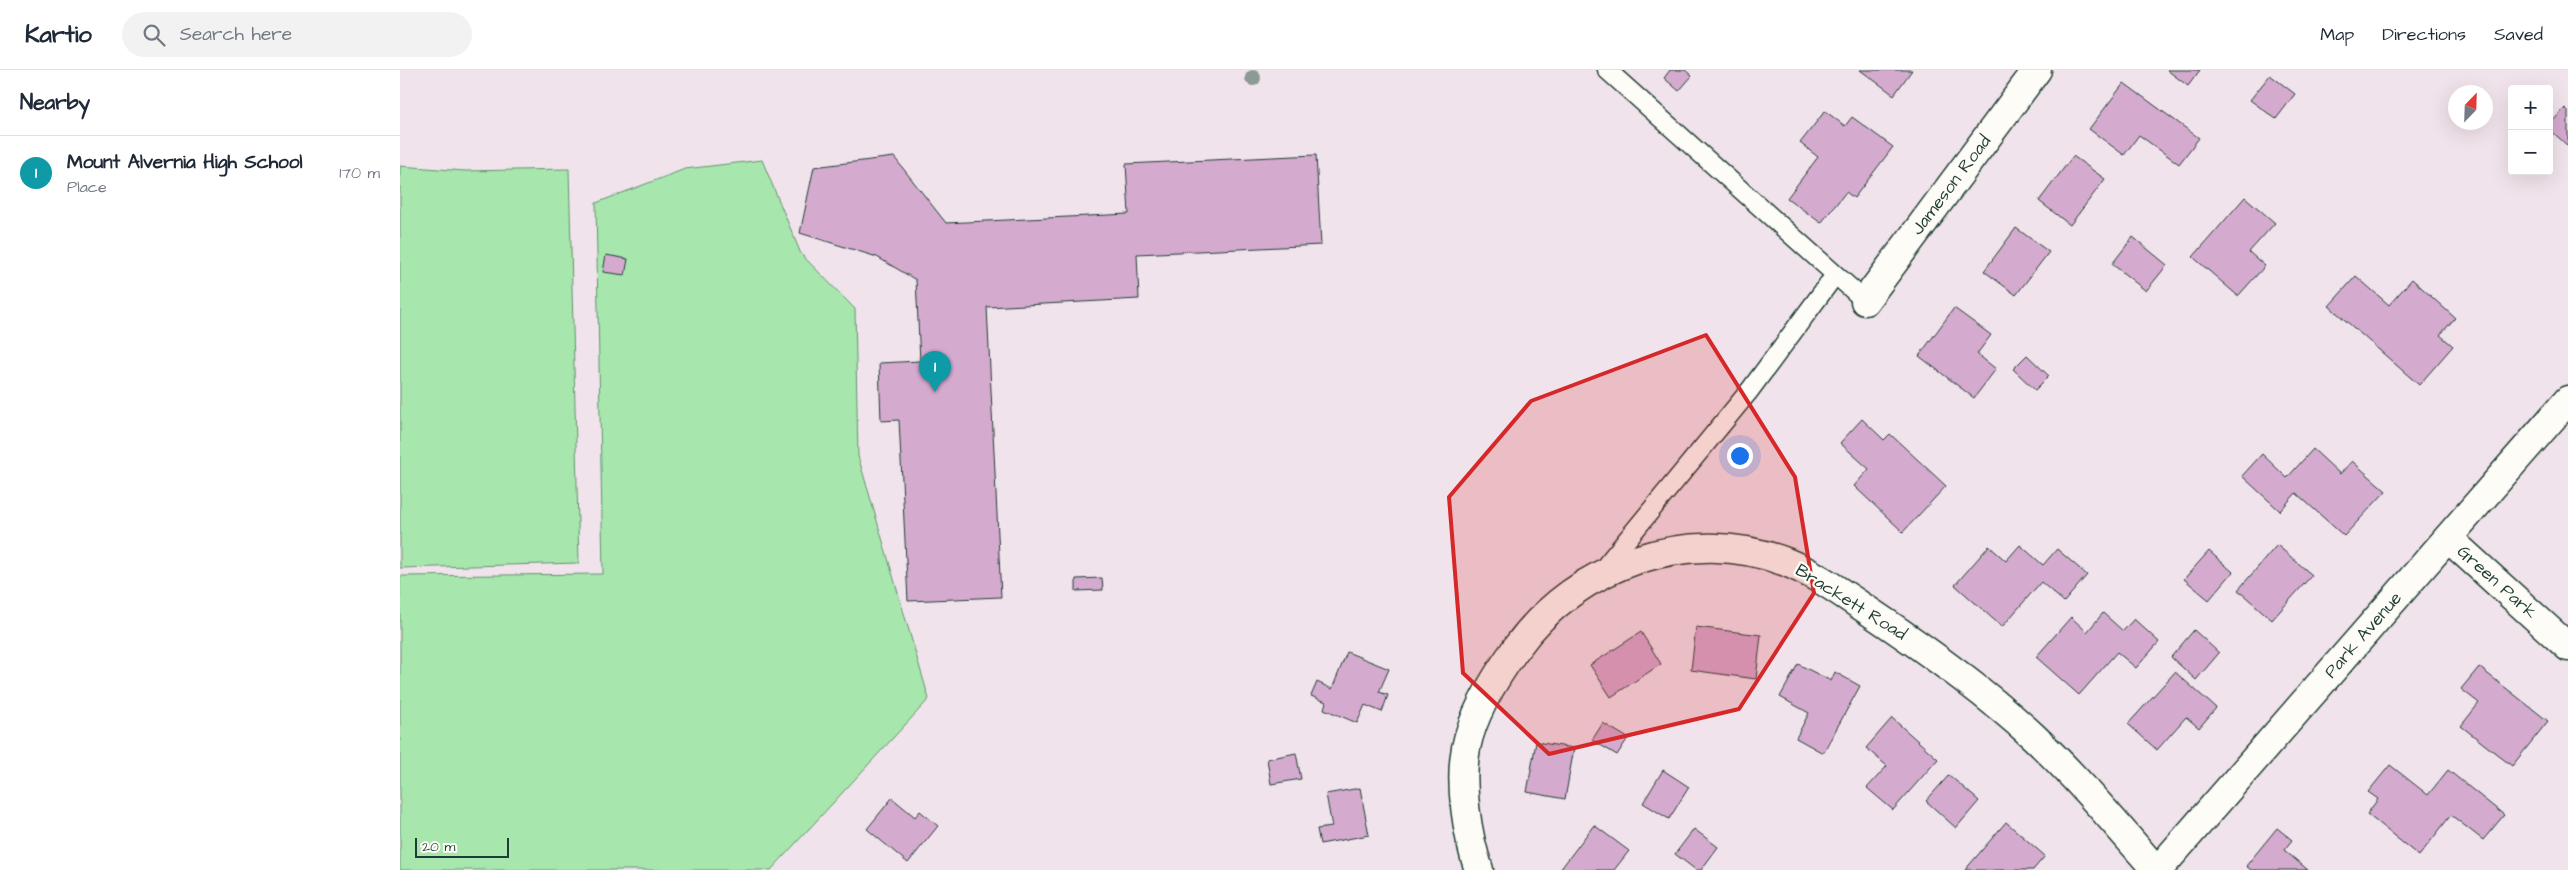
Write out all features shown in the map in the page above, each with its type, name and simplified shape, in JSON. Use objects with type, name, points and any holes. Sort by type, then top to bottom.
[{"type":"street","name":"Jameson Road","points":[[1865,301],[2037,70]]},
{"type":"street","name":"Park Avenue","points":[[2157,870],[2568,400]]},
{"type":"street","name":"Green Park","points":[[2448,538],[2568,647]]},
{"type":"street","name":"Brackett Road","points":[[1479,870],[1468,831],[1464,789],[1466,748],[1490,687],[1532,625],[1563,599],[1599,575],[1629,562],[1686,547],[1754,552],[1786,562],[1814,576],[1900,632],[1965,680],[2034,738],[2157,870]]},
{"type":"lane","points":[[1606,70],[1865,301]]},
{"type":"lane","points":[[1599,575],[1750,390],[1835,275]]},
{"type":"highlighted area","points":[[1706,335],[1795,477],[1814,593],[1739,709],[1549,754],[1463,673],[1449,497],[1531,401]]},
{"type":"green space","points":[[762,160],[801,254],[855,309],[858,456],[929,699],[771,870],[400,870],[400,576],[603,574],[596,203],[685,169]]},
{"type":"green space","points":[[400,166],[465,171],[569,169],[579,563],[400,568]]},
{"type":"building","points":[[1670,70],[1685,70],[1692,76],[1679,91],[1664,78]]},
{"type":"building","points":[[1860,70],[1912,70],[1894,95]]},
{"type":"building","points":[[2167,70],[2200,70],[2188,86]]},
{"type":"building","points":[[2270,75],[2295,94],[2276,119],[2250,100]]},
{"type":"building","points":[[2124,83],[2199,138],[2179,164],[2139,135],[2124,155],[2089,129]]},
{"type":"building","points":[[2565,108],[2568,111],[2568,146],[2553,133],[2553,121]]},
{"type":"building","points":[[1825,111],[1845,126],[1852,117],[1893,147],[1854,198],[1846,192],[1821,223],[1787,198],[1818,157],[1800,143]]},
{"type":"building","points":[[1316,155],[1321,245],[1137,254],[1139,299],[987,307],[1001,597],[908,601],[899,420],[881,421],[879,363],[920,361],[916,280],[877,257],[800,233],[814,167],[894,157],[946,223],[1129,214],[1126,164]]},
{"type":"building","points":[[2073,156],[2105,179],[2070,225],[2039,201]]},
{"type":"building","points":[[2245,197],[2275,223],[2249,252],[2265,266],[2238,296],[2193,257]]},
{"type":"building","points":[[2016,228],[2049,252],[2016,295],[1984,271]]},
{"type":"building","points":[[2133,237],[2167,265],[2146,291],[2112,264]]},
{"type":"building","points":[[606,255],[628,259],[625,275],[603,272]]},
{"type":"building","points":[[2356,276],[2389,305],[2412,279],[2455,318],[2440,335],[2453,346],[2419,385],[2329,306]]},
{"type":"building","points":[[1954,308],[1991,335],[1977,354],[1996,369],[1974,398],[1919,356]]},
{"type":"building","points":[[2027,355],[2049,376],[2035,390],[2013,369]]},
{"type":"building","points":[[1862,419],[1884,440],[1890,434],[1946,486],[1903,532],[1854,486],[1869,469],[1840,443]]},
{"type":"building","points":[[2313,449],[2340,474],[2352,461],[2386,491],[2344,536],[2296,493],[2280,511],[2242,476],[2262,454],[2287,478]]},
{"type":"building","points":[[2020,545],[2043,565],[2057,549],[2087,575],[2064,602],[2041,582],[2002,627],[1955,585],[1989,546],[2006,561]]},
{"type":"building","points":[[2277,545],[2312,575],[2272,620],[2238,590]]},
{"type":"building","points":[[2209,551],[2233,572],[2209,600],[2184,579]]},
{"type":"building","points":[[1102,578],[1103,590],[1076,591],[1076,579]]},
{"type":"building","points":[[2103,613],[2123,631],[2134,619],[2159,642],[2136,668],[2117,652],[2079,695],[2036,657],[2071,617],[2087,632]]},
{"type":"building","points":[[1696,627],[1761,635],[1756,679],[1691,670]]},
{"type":"building","points":[[2194,630],[2219,653],[2196,680],[2171,657]]},
{"type":"building","points":[[1641,632],[1661,664],[1611,697],[1590,665]]},
{"type":"building","points":[[1347,652],[1389,669],[1379,692],[1388,695],[1382,712],[1365,705],[1357,723],[1324,709],[1326,702],[1311,696],[1317,682],[1332,689]]},
{"type":"building","points":[[1798,664],[1831,681],[1835,672],[1860,686],[1823,753],[1796,738],[1809,713],[1780,697]]},
{"type":"building","points":[[2479,667],[2548,721],[2512,766],[2461,726],[2479,703],[2461,689]]},
{"type":"building","points":[[2175,672],[2216,708],[2199,728],[2186,717],[2157,750],[2128,724]]},
{"type":"building","points":[[1892,718],[1938,759],[1893,810],[1867,788],[1887,766],[1866,748]]},
{"type":"building","points":[[1603,723],[1628,738],[1617,755],[1592,740]]},
{"type":"building","points":[[1536,742],[1574,748],[1565,799],[1527,792]]},
{"type":"building","points":[[1296,753],[1301,779],[1271,784],[1267,759]]},
{"type":"building","points":[[2390,765],[2428,795],[2448,770],[2504,815],[2483,840],[2451,815],[2419,856],[2367,814],[2378,799],[2368,792]]},
{"type":"building","points":[[1663,770],[1689,787],[1669,819],[1643,803]]},
{"type":"building","points":[[1949,775],[1979,801],[1956,828],[1926,801]]},
{"type":"building","points":[[1360,788],[1369,835],[1320,844],[1317,829],[1332,827],[1326,794]]},
{"type":"building","points":[[892,798],[915,817],[920,811],[938,826],[908,863],[867,829]]},
{"type":"building","points":[[2006,822],[2045,856],[2033,870],[1965,870]]},
{"type":"building","points":[[1594,825],[1629,851],[1614,870],[1560,870]]},
{"type":"building","points":[[2277,828],[2292,840],[2284,850],[2308,870],[2251,870],[2246,866]]},
{"type":"building","points":[[1694,829],[1718,847],[1701,870],[1696,870],[1675,854]]},
{"type":"place","name":"Mount Alvernia High School","points":[[935,392]]}]
